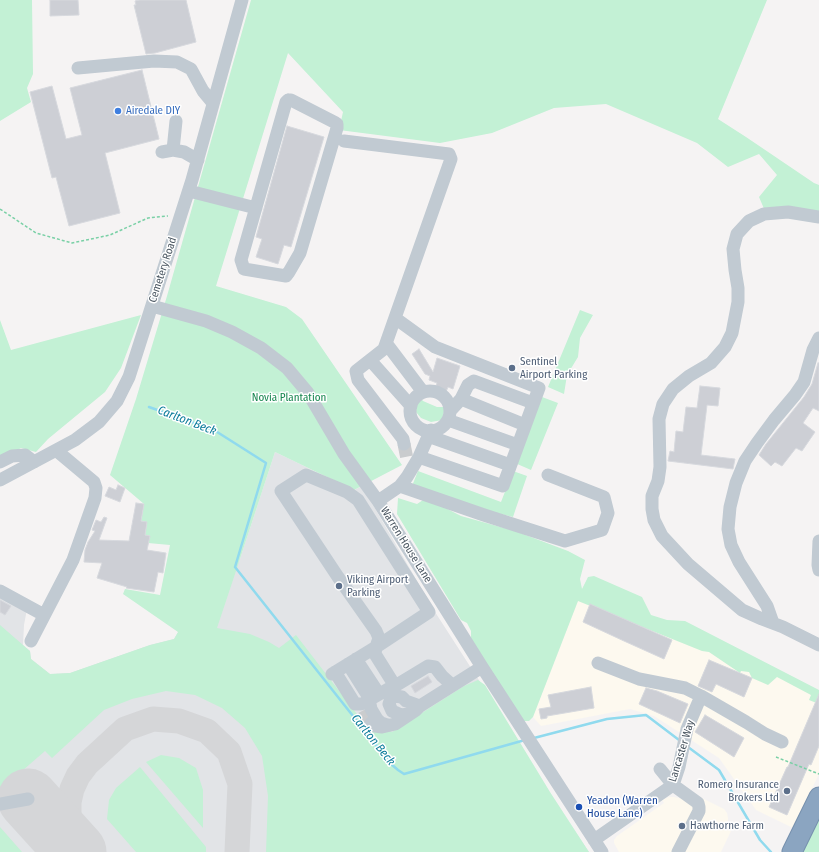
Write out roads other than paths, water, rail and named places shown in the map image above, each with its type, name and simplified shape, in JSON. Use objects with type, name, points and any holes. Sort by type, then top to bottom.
[{"type":"highway","points":[[793,850],[818,801]]},
{"type":"street","name":"Cemetery Road","points":[[0,480],[75,440],[99,422],[117,401],[129,377],[189,191],[242,0]]},
{"type":"street","points":[[78,68],[154,61],[177,62],[191,69],[203,91],[213,103]]},
{"type":"street","points":[[291,100],[337,124],[300,253],[290,272],[286,276],[244,269],[242,266],[240,260],[256,208],[286,102],[291,100]]},
{"type":"street","points":[[176,121],[167,151],[184,152],[198,160]]},
{"type":"street","points":[[344,141],[448,154],[451,159],[386,346],[356,371],[358,380],[402,439],[404,444]]},
{"type":"street","points":[[189,191],[256,208]]},
{"type":"street","points":[[819,216],[788,212],[764,214],[749,221],[737,234],[733,249],[738,288],[738,302],[732,333],[726,347],[711,362],[689,376],[673,389],[663,404],[659,419],[660,467],[658,481],[652,496],[654,520],[662,536],[688,564],[742,610],[783,627],[819,645]]},
{"type":"street","name":"Warren House Lane","points":[[152,306],[206,321],[232,332],[261,348],[287,368],[308,393],[344,454],[378,501],[482,667],[602,852]]},
{"type":"street","points":[[395,318],[435,347],[539,388],[503,486],[413,458]]},
{"type":"street","points":[[773,623],[767,606],[739,562],[731,545],[728,528],[730,507],[736,483],[745,462],[757,443],[804,382],[813,350],[819,338]]},
{"type":"street","points":[[386,346],[423,392]]},
{"type":"street","points":[[370,360],[411,406]]},
{"type":"street","points":[[378,501],[404,481],[413,458],[430,433],[446,423],[449,415],[461,399],[468,385],[474,381],[533,403]]},
{"type":"street","points":[[449,415],[449,404],[441,394],[436,392],[423,392],[413,400],[411,406],[410,413],[412,419],[416,425],[422,429],[510,465]]},
{"type":"street","points":[[461,399],[525,425]]},
{"type":"street","points":[[449,415],[518,445]]},
{"type":"street","points":[[31,640],[73,560],[95,498],[96,488],[94,482],[57,450]]},
{"type":"street","points":[[0,462],[12,456],[25,455],[34,462]]},
{"type":"street","points":[[344,667],[376,647],[429,612],[358,500],[347,492],[306,475],[281,490],[338,577],[376,631],[379,638],[376,647],[375,654],[395,685]]},
{"type":"street","points":[[404,481],[484,515],[565,541],[602,530],[608,513],[604,497],[548,475]]},
{"type":"street","points":[[819,541],[819,570]]},
{"type":"street","points":[[0,591],[44,615]]},
{"type":"street","points":[[598,663],[638,679],[685,688],[765,734],[782,742]]},
{"type":"street","points":[[344,667],[355,704],[369,701],[428,666],[434,666],[452,685]]},
{"type":"street","points":[[344,667],[369,701],[377,718],[381,723],[389,725]]},
{"type":"street","points":[[371,723],[375,726],[382,727],[395,724],[452,685],[482,667]]},
{"type":"street","points":[[409,714],[402,715],[392,711],[389,704],[391,698],[394,696],[402,697],[406,701],[420,706]]},
{"type":"street","name":"Lancaster Way","points":[[594,840],[673,785],[679,767],[687,729],[701,696]]},
{"type":"street","points":[[660,770],[673,785],[698,803],[699,807],[699,811],[678,852]]},
{"type":"street","points":[[0,804],[28,799]]},
{"type":"waterway","name":"Carlton Beck","points":[[149,407],[214,430],[266,463],[235,567],[391,764],[404,774],[525,740]]},
{"type":"waterway","name":"Carlton Beck","points":[[534,738],[607,719],[646,715],[679,740]]},
{"type":"waterway","name":"Carlton Beck","points":[[688,747],[719,770],[760,840],[771,852]]},
{"type":"tunnel","points":[[404,444],[407,459]]},
{"type":"tunnel","points":[[364,710],[371,723]]},
{"type":"place","name":"Airedale DIY","points":[[118,111]]},
{"type":"place","name":"Sentinel Airport Parking","points":[[512,368]]},
{"type":"place","name":"Viking Airport Parking","points":[[339,586]]},
{"type":"place","name":"Romero Insurance Brokers Ltd","points":[[787,791]]},
{"type":"place","name":"Yeadon (Warren House Lane)","points":[[579,807]]},
{"type":"place","name":"Hawthorne Farm","points":[[682,826]]},
{"type":"park label","name":"Novia Plantation","points":[[289,398]]}]
